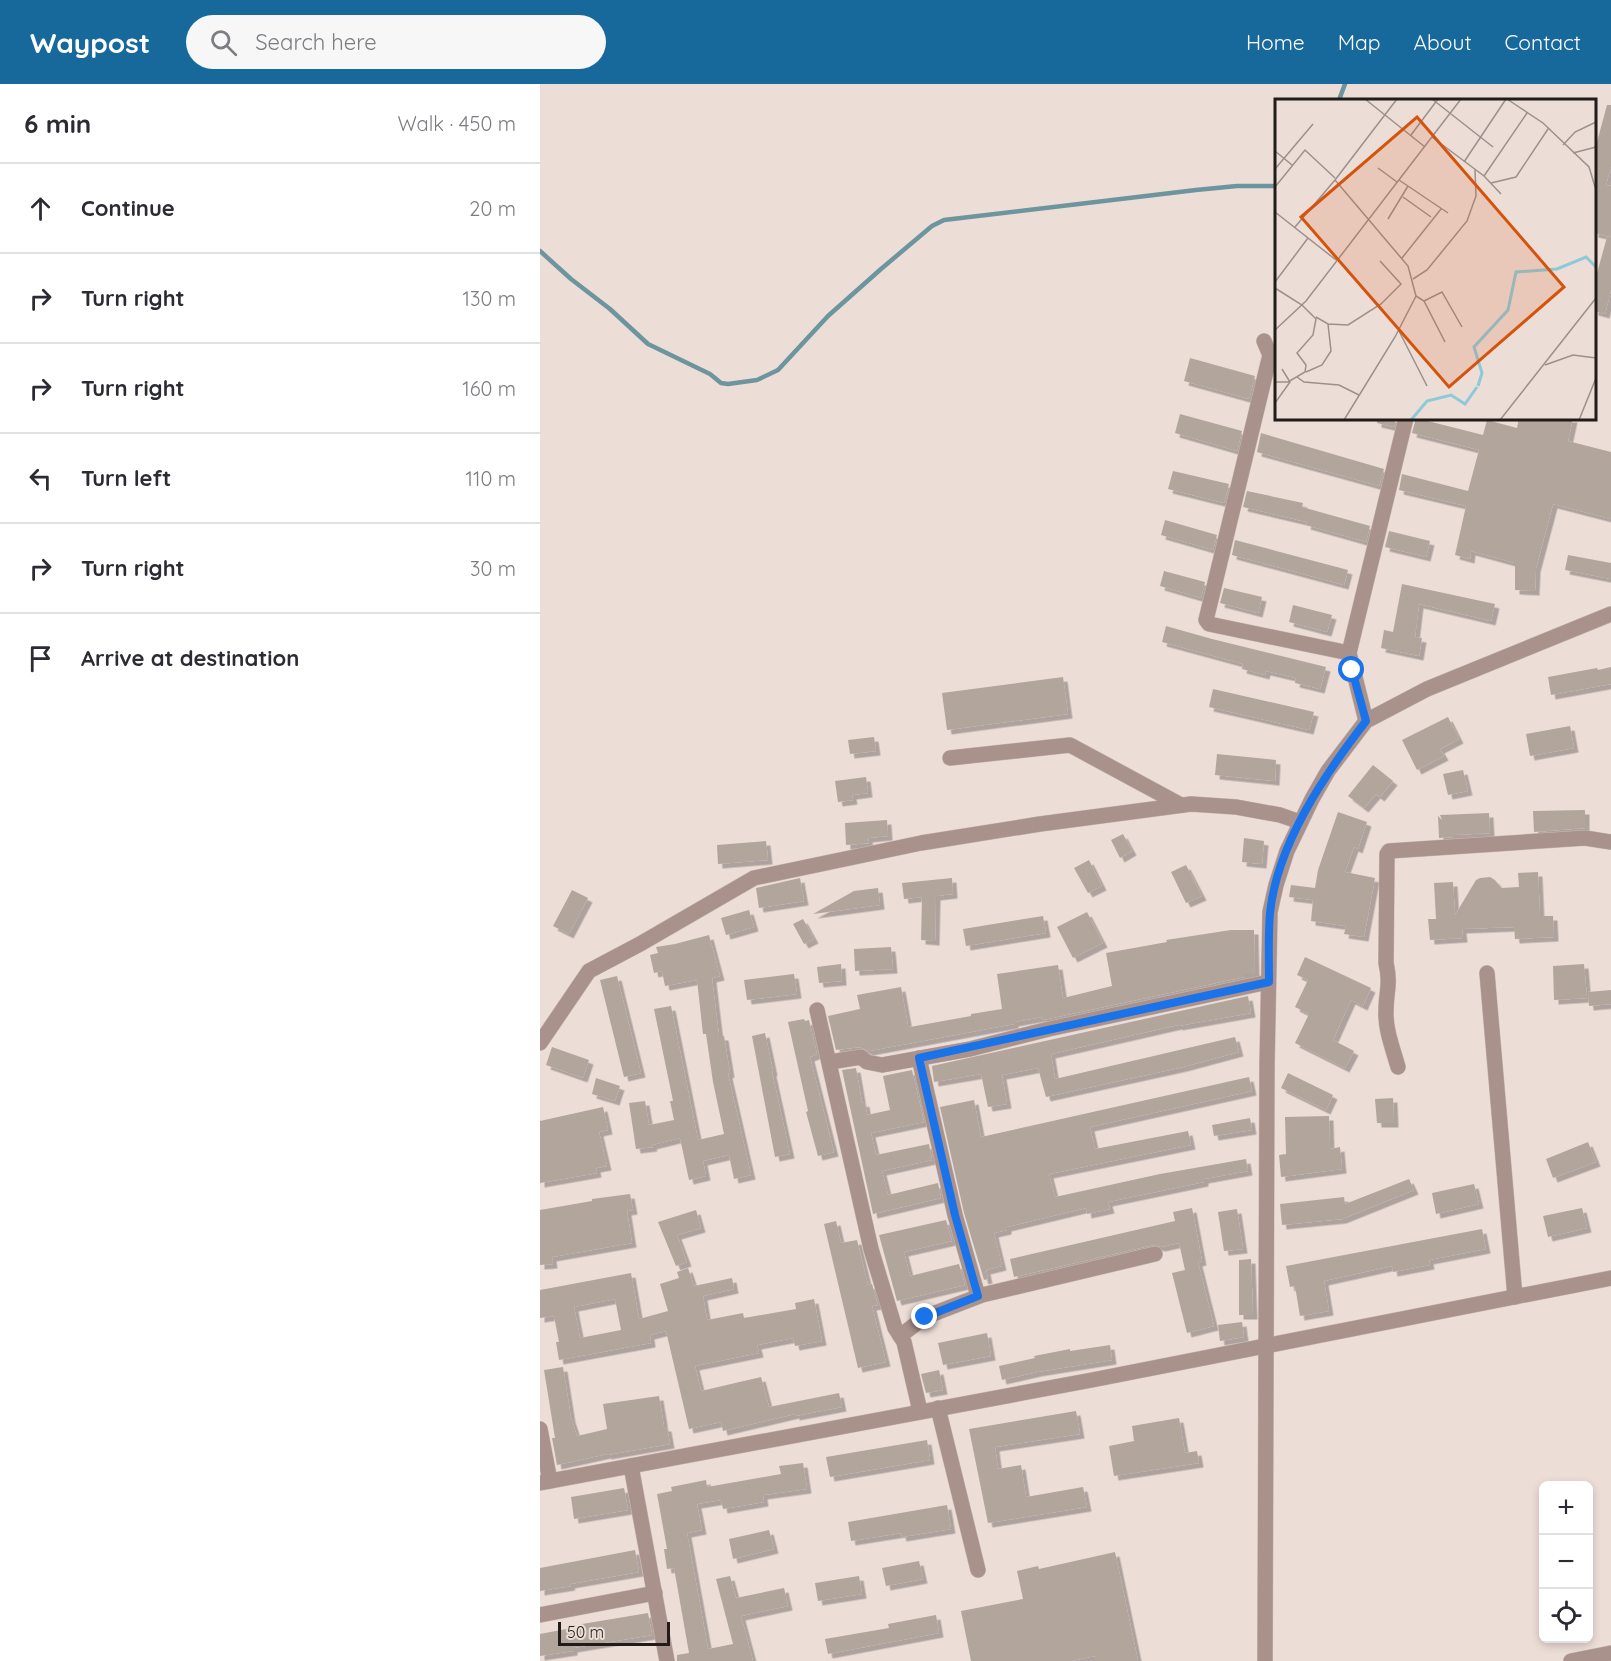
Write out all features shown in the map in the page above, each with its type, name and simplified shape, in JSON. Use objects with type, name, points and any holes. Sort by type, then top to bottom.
[{"type":"street","points":[[1264,341],[1270,355],[1206,620],[1209,624],[1349,653]]},
{"type":"street","points":[[1366,721],[1349,653],[1406,420]]},
{"type":"street","points":[[1265,1661],[1267,1066],[1270,912],[1276,885],[1300,822],[1328,771],[1366,721],[1428,689],[1611,614]]},
{"type":"street","points":[[950,758],[1070,745],[1181,805]]},
{"type":"street","points":[[540,1043],[589,971],[640,945],[754,878],[921,843],[1181,805],[1236,807],[1280,814],[1300,822]]},
{"type":"street","points":[[1398,1067],[1385,1010],[1390,980],[1386,963],[1387,854],[1389,851],[1585,838],[1611,842]]},
{"type":"street","points":[[1488,973],[1515,1297]]},
{"type":"street","points":[[830,1062],[861,1057],[867,1062],[882,1065],[1269,982]]},
{"type":"street","points":[[817,1010],[871,1249],[895,1328],[904,1342],[920,1411]]},
{"type":"street","points":[[919,1058],[955,1215],[978,1296]]},
{"type":"street","points":[[900,1336],[925,1317],[978,1296],[1155,1254]]},
{"type":"street","points":[[540,1429],[545,1482],[1267,1346],[1611,1278]]},
{"type":"street","points":[[938,1408],[978,1569]]},
{"type":"street","points":[[631,1466],[667,1661]]},
{"type":"street","points":[[540,1615],[655,1593]]},
{"type":"street","points":[[1571,1661],[1611,1653]]},
{"type":"building","points":[[1607,105],[1611,105],[1611,166],[1606,185],[1611,186],[1611,237],[1596,233],[1596,146]]},
{"type":"building","points":[[1607,237],[1611,237],[1611,290],[1605,314],[1596,312],[1596,277]]},
{"type":"building","points":[[1190,358],[1255,376],[1249,399],[1184,381]]},
{"type":"building","points":[[1180,414],[1242,431],[1237,451],[1175,433]]},
{"type":"building","points":[[1377,420],[1396,420],[1394,427],[1377,423]]},
{"type":"building","points":[[1415,420],[1424,420],[1483,435],[1487,420],[1517,428],[1519,420],[1573,420],[1568,441],[1611,452],[1611,519],[1553,504],[1536,568],[1535,591],[1515,590],[1515,563],[1471,551],[1470,559],[1455,555],[1466,506],[1399,490],[1402,474],[1468,491],[1479,450],[1412,433]]},
{"type":"building","points":[[1261,433],[1384,469],[1379,486],[1257,452]]},
{"type":"building","points":[[1173,471],[1229,484],[1224,503],[1168,489]]},
{"type":"building","points":[[1247,491],[1303,503],[1302,507],[1370,526],[1366,542],[1306,525],[1307,522],[1243,507]]},
{"type":"building","points":[[1165,520],[1217,535],[1213,550],[1161,535]]},
{"type":"building","points":[[1389,531],[1430,541],[1426,557],[1385,547]]},
{"type":"building","points":[[1235,540],[1348,570],[1344,585],[1232,555]]},
{"type":"building","points":[[1568,555],[1611,563],[1611,579],[1565,570]]},
{"type":"building","points":[[1164,571],[1205,582],[1201,598],[1160,586]]},
{"type":"building","points":[[1402,584],[1495,604],[1491,621],[1419,604],[1415,637],[1422,638],[1419,656],[1381,648],[1384,630],[1393,632]]},
{"type":"building","points":[[1224,588],[1262,597],[1258,613],[1220,603]]},
{"type":"building","points":[[1293,605],[1332,615],[1327,632],[1289,622]]},
{"type":"building","points":[[1166,626],[1326,667],[1320,689],[1295,683],[1296,678],[1266,671],[1265,675],[1242,669],[1243,664],[1162,642]]},
{"type":"building","points":[[1611,667],[1611,684],[1551,695],[1548,677]]},
{"type":"building","points":[[1063,677],[1068,714],[947,730],[942,693]]},
{"type":"building","points":[[1213,689],[1314,712],[1309,730],[1209,707]]},
{"type":"building","points":[[1448,717],[1459,739],[1440,749],[1444,756],[1417,770],[1402,740]]},
{"type":"building","points":[[1570,726],[1574,748],[1530,756],[1526,734]]},
{"type":"building","points":[[874,737],[876,751],[850,754],[848,740]]},
{"type":"building","points":[[1217,754],[1276,760],[1275,781],[1215,775]]},
{"type":"building","points":[[1373,765],[1393,781],[1380,797],[1376,794],[1364,808],[1348,796]]},
{"type":"building","points":[[1463,770],[1468,791],[1448,795],[1443,774]]},
{"type":"building","points":[[866,777],[868,793],[852,795],[853,800],[838,802],[835,781]]},
{"type":"building","points":[[1585,810],[1585,828],[1534,832],[1533,811]]},
{"type":"building","points":[[1338,812],[1367,822],[1358,849],[1354,847],[1345,872],[1375,878],[1364,937],[1344,934],[1346,926],[1311,921],[1313,900],[1289,897],[1291,885],[1315,888],[1318,870]]},
{"type":"building","points":[[1489,813],[1490,833],[1439,838],[1438,816],[1442,820],[1440,815]]},
{"type":"building","points":[[887,820],[888,836],[868,838],[869,843],[846,845],[845,823]]},
{"type":"building","points":[[1123,834],[1132,851],[1120,858],[1111,840]]},
{"type":"building","points":[[1244,838],[1264,841],[1262,864],[1242,862]]},
{"type":"building","points":[[766,841],[768,860],[718,864],[717,845]]},
{"type":"building","points":[[1089,860],[1102,886],[1088,893],[1074,868]]},
{"type":"building","points":[[1186,865],[1202,896],[1186,903],[1171,872]]},
{"type":"building","points":[[1538,872],[1540,916],[1553,916],[1554,937],[1515,939],[1514,927],[1462,929],[1463,938],[1430,940],[1428,919],[1436,919],[1434,883],[1453,882],[1455,915],[1476,880],[1490,877],[1501,888],[1519,887],[1518,873]]},
{"type":"building","points":[[800,878],[804,901],[759,908],[756,888]]},
{"type":"building","points":[[952,878],[953,894],[936,896],[935,941],[921,940],[922,897],[904,899],[902,883]]},
{"type":"building","points":[[878,888],[880,905],[813,914],[854,891]]},
{"type":"building","points":[[572,890],[588,898],[569,934],[553,926]]},
{"type":"building","points":[[749,910],[754,927],[726,935],[721,918]]},
{"type":"building","points":[[1087,912],[1103,943],[1073,958],[1057,927]]},
{"type":"building","points":[[1043,916],[1046,933],[966,946],[963,929]]},
{"type":"building","points":[[803,919],[814,939],[804,944],[793,924]]},
{"type":"building","points":[[1231,930],[1254,930],[1255,974],[1244,974],[1244,977],[1043,1020],[1042,1017],[869,1051],[860,1047],[836,1050],[828,1016],[860,1009],[857,995],[901,987],[910,1027],[1002,1009],[997,974],[1058,965],[1063,998],[1112,986],[1106,953],[1167,942],[1166,940]]},
{"type":"building","points":[[709,935],[720,976],[712,978],[719,1036],[724,1036],[730,1073],[728,1074],[751,1175],[734,1179],[729,1155],[703,1161],[706,1176],[689,1180],[680,1138],[652,1145],[653,1147],[636,1149],[629,1103],[645,1101],[649,1125],[674,1120],[670,1101],[673,1101],[654,1009],[671,1006],[698,1140],[724,1134],[706,1034],[703,1034],[697,980],[665,986],[662,971],[654,973],[650,955],[658,953],[656,947]]},
{"type":"building","points":[[891,947],[893,969],[855,971],[854,949]]},
{"type":"building","points":[[1305,957],[1371,988],[1363,1006],[1351,1000],[1333,1040],[1354,1051],[1345,1068],[1295,1043],[1309,1014],[1295,1007],[1308,980],[1297,975]]},
{"type":"building","points":[[841,964],[842,981],[819,983],[817,967]]},
{"type":"building","points":[[1584,964],[1587,998],[1554,1000],[1553,966]]},
{"type":"building","points":[[794,974],[797,994],[747,1000],[744,980]]},
{"type":"building","points":[[617,976],[641,1073],[624,1077],[600,980]]},
{"type":"building","points":[[1611,990],[1611,1004],[1589,1006],[1588,992]]},
{"type":"building","points":[[1248,996],[1251,1013],[1178,1025],[1051,1054],[1055,1079],[1235,1037],[1239,1052],[1183,1067],[1046,1097],[1038,1068],[1002,1075],[1007,1104],[988,1107],[981,1074],[934,1082],[932,1066]]},
{"type":"building","points":[[809,1020],[817,1054],[810,1057],[834,1152],[818,1156],[806,1112],[808,1111],[788,1022]]},
{"type":"building","points":[[765,1033],[790,1154],[775,1157],[752,1036]]},
{"type":"building","points":[[552,1047],[589,1060],[583,1078],[546,1065]]},
{"type":"building","points":[[856,1068],[862,1103],[865,1102],[867,1115],[890,1110],[883,1076],[912,1070],[924,1122],[871,1133],[876,1155],[929,1144],[932,1160],[882,1171],[888,1195],[938,1183],[941,1198],[873,1214],[842,1070]]},
{"type":"building","points":[[1288,1073],[1333,1095],[1326,1110],[1281,1088]]},
{"type":"building","points":[[1249,1077],[1252,1091],[1090,1127],[1095,1149],[1188,1131],[1191,1145],[1049,1174],[1055,1197],[1160,1174],[1246,1159],[1248,1171],[1108,1202],[1110,1209],[1087,1214],[1086,1208],[1007,1227],[1007,1230],[994,1233],[1002,1266],[986,1270],[988,1279],[984,1280],[964,1213],[940,1107],[974,1100],[981,1137]]},
{"type":"building","points":[[596,1078],[620,1086],[615,1101],[592,1094]]},
{"type":"building","points":[[1393,1098],[1394,1123],[1377,1123],[1375,1099]]},
{"type":"building","points":[[603,1107],[608,1130],[599,1132],[607,1166],[596,1168],[597,1173],[540,1183],[540,1121]]},
{"type":"building","points":[[1329,1116],[1330,1149],[1340,1147],[1342,1169],[1281,1177],[1279,1155],[1286,1154],[1285,1117]]},
{"type":"building","points":[[1250,1118],[1252,1130],[1214,1136],[1212,1125]]},
{"type":"building","points":[[1588,1142],[1596,1162],[1553,1178],[1546,1159]]},
{"type":"building","points":[[1409,1179],[1414,1190],[1342,1219],[1282,1225],[1280,1204],[1344,1197],[1345,1204]]},
{"type":"building","points":[[1474,1184],[1479,1204],[1436,1214],[1432,1193]]},
{"type":"building","points":[[630,1194],[633,1210],[627,1211],[632,1243],[552,1257],[553,1264],[540,1265],[540,1210]]},
{"type":"building","points":[[1192,1208],[1202,1261],[1198,1262],[1214,1326],[1187,1333],[1172,1273],[1185,1270],[1179,1243],[1161,1247],[1153,1245],[1014,1277],[1010,1259],[1175,1221],[1173,1212]]},
{"type":"building","points":[[1582,1208],[1587,1228],[1548,1237],[1543,1216]]},
{"type":"building","points":[[1237,1209],[1243,1249],[1224,1251],[1218,1212]]},
{"type":"building","points":[[696,1210],[701,1228],[677,1235],[687,1262],[676,1266],[658,1222]]},
{"type":"building","points":[[946,1220],[952,1241],[904,1252],[910,1276],[959,1264],[965,1285],[897,1301],[879,1235]]},
{"type":"building","points":[[836,1221],[841,1243],[857,1240],[868,1285],[872,1284],[878,1305],[872,1306],[886,1362],[858,1368],[824,1224]]},
{"type":"building","points":[[1482,1229],[1486,1249],[1429,1260],[1430,1265],[1393,1272],[1392,1266],[1324,1281],[1329,1311],[1300,1316],[1295,1286],[1290,1287],[1286,1266]]},
{"type":"building","points":[[1251,1259],[1253,1315],[1239,1315],[1239,1260]]},
{"type":"building","points":[[688,1268],[694,1286],[732,1278],[734,1289],[703,1296],[707,1320],[743,1313],[744,1318],[796,1309],[795,1303],[814,1299],[822,1341],[795,1346],[793,1338],[757,1345],[759,1353],[695,1366],[701,1391],[761,1377],[769,1407],[839,1393],[842,1407],[795,1416],[795,1414],[723,1431],[721,1422],[689,1429],[666,1331],[650,1335],[651,1343],[559,1360],[556,1342],[559,1342],[554,1316],[540,1318],[540,1290],[631,1273],[639,1319],[668,1311],[660,1284],[679,1278],[677,1272]],"holes":[[[615,1299],[621,1330],[580,1338],[574,1307]]]},
{"type":"building","points":[[1242,1322],[1244,1337],[1220,1341],[1218,1325]]},
{"type":"building","points":[[987,1333],[991,1356],[943,1365],[938,1343]]},
{"type":"building","points":[[1110,1345],[1112,1360],[1002,1380],[999,1366],[1070,1349],[1070,1351]]},
{"type":"building","points":[[563,1367],[571,1418],[577,1436],[607,1429],[603,1404],[659,1396],[664,1427],[667,1427],[670,1444],[557,1465],[544,1370]]},
{"type":"building","points":[[939,1370],[943,1390],[926,1393],[921,1374]]},
{"type":"building","points":[[1076,1411],[1080,1434],[995,1447],[998,1469],[1021,1465],[1026,1497],[1083,1487],[1087,1507],[988,1523],[969,1429]]},
{"type":"building","points":[[1179,1418],[1185,1453],[1197,1451],[1199,1463],[1114,1476],[1109,1446],[1134,1441],[1132,1426]]},
{"type":"building","points":[[927,1440],[930,1460],[830,1477],[826,1457]]},
{"type":"building","points":[[803,1463],[807,1489],[763,1495],[764,1502],[723,1509],[721,1500],[697,1504],[702,1530],[687,1533],[708,1649],[733,1644],[716,1579],[730,1576],[736,1598],[784,1588],[788,1606],[741,1616],[753,1661],[677,1661],[677,1655],[689,1653],[674,1568],[667,1569],[664,1549],[667,1549],[657,1494],[672,1491],[671,1487],[706,1480],[707,1487],[781,1474],[779,1466]]},
{"type":"building","points":[[624,1488],[628,1510],[574,1519],[571,1497]]},
{"type":"building","points":[[947,1505],[951,1529],[902,1537],[901,1533],[851,1541],[848,1522]]},
{"type":"building","points":[[769,1530],[774,1549],[733,1559],[729,1539]]},
{"type":"building","points":[[635,1550],[639,1572],[540,1591],[540,1568]]},
{"type":"building","points":[[1115,1552],[1138,1661],[1095,1661],[1095,1656],[1071,1661],[971,1661],[961,1611],[1023,1599],[1017,1571],[1038,1566],[1039,1569]]},
{"type":"building","points":[[919,1561],[923,1579],[886,1586],[882,1568]]},
{"type":"building","points":[[859,1576],[862,1594],[818,1601],[815,1583]]},
{"type":"building","points":[[648,1613],[652,1635],[540,1656],[540,1634]]},
{"type":"building","points":[[936,1615],[939,1633],[828,1654],[825,1639],[889,1628],[888,1624]]},
{"type":"waterway","points":[[1339,99],[1345,84]]},
{"type":"waterway","points":[[540,251],[648,344],[710,374],[721,383],[728,384],[757,380],[778,370],[828,316],[932,226],[944,220],[1196,190],[1237,186],[1275,186]]},
{"type":"route","points":[[925,1317],[978,1296],[955,1215],[919,1058],[970,1049],[1049,1029],[1269,982],[1270,912],[1287,851],[1328,771],[1366,721],[1352,670]]}]
